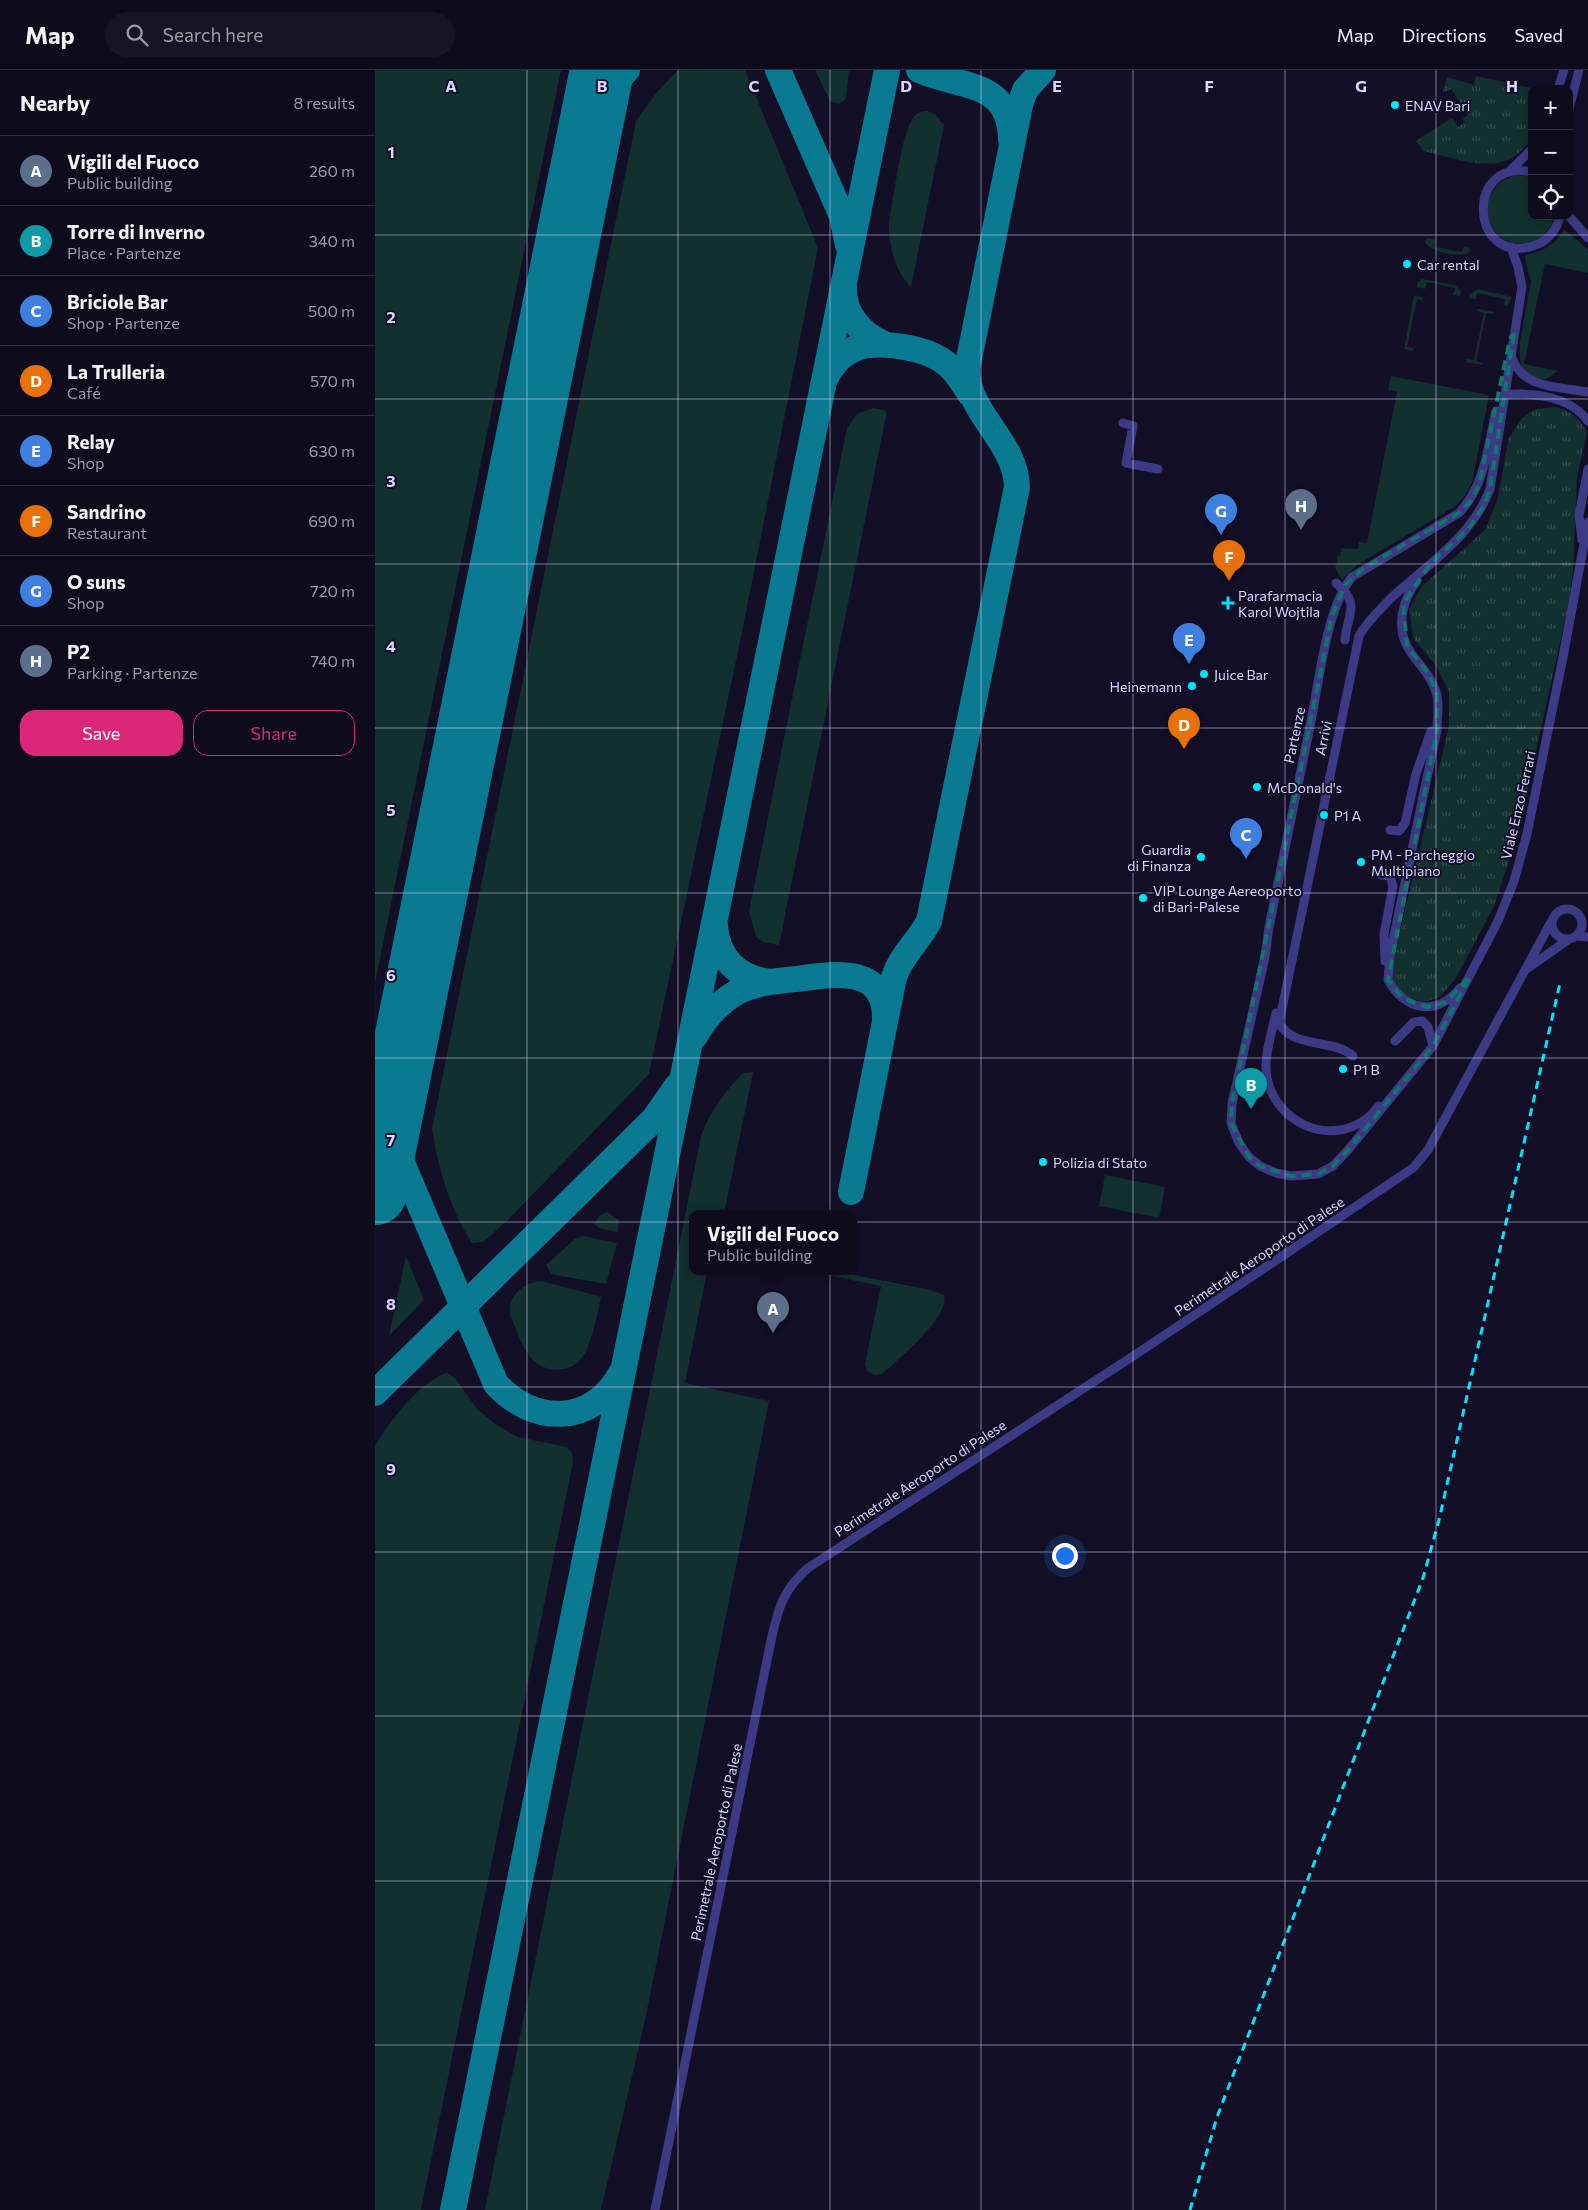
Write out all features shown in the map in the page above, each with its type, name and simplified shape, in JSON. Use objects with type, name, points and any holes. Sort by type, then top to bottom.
[{"type":"street","points":[[1559,85],[1564,70]]},
{"type":"street","points":[[1573,93],[1579,70]]},
{"type":"street","points":[[1528,153],[1488,189],[1483,200],[1482,212],[1485,224],[1491,234],[1511,247],[1526,248],[1539,244],[1554,230],[1558,220]]},
{"type":"street","points":[[1509,172],[1528,172]]},
{"type":"street","points":[[1572,220],[1588,238]]},
{"type":"street","points":[[1507,394],[1522,287],[1511,247]]},
{"type":"street","name":"Partenze","points":[[1413,1072],[1333,1166],[1307,1176],[1276,1173],[1260,1166],[1249,1157],[1239,1143],[1231,1123],[1232,1104],[1265,957],[1270,919],[1332,616],[1339,595],[1352,577],[1459,513],[1474,494],[1483,469],[1510,340],[1515,334]]},
{"type":"street","points":[[1511,355],[1515,367],[1525,378],[1533,382],[1588,392]]},
{"type":"street","points":[[1507,394],[1515,367]]},
{"type":"street","points":[[1507,394],[1515,393],[1559,400],[1582,413],[1588,421]]},
{"type":"street","name":"Arrivi","points":[[1353,1056],[1342,1048],[1295,1038],[1285,1031],[1279,1023],[1359,636],[1376,613],[1468,529],[1483,507],[1490,489],[1507,394]]},
{"type":"street","points":[[1123,423],[1133,426],[1126,463],[1158,469]]},
{"type":"street","points":[[1583,550],[1579,515],[1588,469]]},
{"type":"street","points":[[1583,550],[1583,521],[1588,496]]},
{"type":"street","name":"Viale Enzo Ferrari","points":[[1413,1072],[1433,1046],[1501,913],[1514,881],[1522,853],[1565,647],[1588,522]]},
{"type":"street","points":[[1387,970],[1437,730],[1437,694],[1428,673],[1407,646],[1402,626],[1403,604],[1409,590],[1431,563]]},
{"type":"street","points":[[1336,583],[1349,595],[1352,601],[1345,640]]},
{"type":"street","points":[[1390,830],[1399,831],[1405,823],[1416,774],[1424,756],[1437,709]]},
{"type":"street","points":[[1381,875],[1390,876],[1393,886],[1384,934],[1388,980],[1393,989],[1402,998],[1418,1007],[1427,1007],[1446,1002],[1470,976]]},
{"type":"street","points":[[1588,919],[1571,909],[1562,909],[1555,914],[1551,922],[1556,936],[1588,937]]},
{"type":"street","points":[[1573,938],[1582,928],[1578,914]]},
{"type":"street","name":"Perimetrale Aeroporto di Palese","points":[[655,2210],[779,1604],[793,1581],[808,1568],[1163,1336],[1413,1168],[1428,1150],[1551,922]]},
{"type":"street","name":"Perimetrale Aeroporto di Palese","points":[[1524,972],[1542,956],[1573,938]]},
{"type":"street","points":[[1286,966],[1269,1046],[1267,1077],[1277,1104],[1300,1123],[1316,1130],[1334,1131],[1349,1128],[1366,1119],[1413,1072]]},
{"type":"street","points":[[1395,1042],[1414,1022],[1422,1021],[1428,1027],[1433,1046]]},
{"type":"highlighted area","points":[[1514,334],[1490,489],[1483,507],[1468,529],[1431,563],[1403,604],[1407,646],[1428,673],[1437,694],[1437,730],[1388,980],[1402,998],[1427,1007],[1446,1002],[1470,976],[1433,1046],[1348,1150],[1333,1166],[1318,1174],[1291,1176],[1260,1166],[1249,1157],[1231,1123],[1232,1104],[1332,616],[1345,585],[1364,568],[1459,513],[1470,502],[1479,485],[1510,339]]},
{"type":"green space","points":[[375,70],[561,70],[375,983]]},
{"type":"green space","points":[[678,70],[745,70],[818,248],[741,637],[649,1074],[507,1221],[483,1242],[472,1243],[457,1216],[446,1188],[432,1128],[636,121],[658,91]]},
{"type":"green space","points":[[815,70],[849,70],[846,98],[840,104],[830,101]]},
{"type":"green space","points":[[1476,76],[1528,87],[1528,143],[1521,151],[1509,159],[1496,163],[1469,162],[1423,151],[1416,141],[1452,118],[1458,127],[1465,122],[1463,119],[1468,115],[1451,89],[1443,91],[1447,77],[1474,85]]},
{"type":"green space","points":[[927,111],[935,114],[944,125],[911,287],[900,273],[893,256],[889,220],[905,136],[914,117],[920,112]]},
{"type":"green space","points":[[1517,175],[1528,176],[1528,220],[1553,220],[1547,232],[1540,238],[1532,242],[1516,244],[1504,239],[1494,230],[1489,218],[1488,205],[1492,192],[1501,182]]},
{"type":"green space","points":[[1564,229],[1588,250],[1588,273],[1545,264],[1524,364],[1558,371],[1546,379],[1533,379],[1522,368],[1520,359],[1520,341],[1531,282],[1524,256],[1542,250],[1552,244]]},
{"type":"green space","points":[[1426,238],[1436,240],[1435,247],[1462,252],[1464,246],[1470,248],[1469,253],[1458,255],[1440,252],[1425,243]]},
{"type":"green space","points":[[1422,279],[1455,285],[1461,291],[1460,296],[1453,295],[1455,288],[1427,282],[1425,289],[1417,287],[1417,283]]},
{"type":"green space","points":[[1478,289],[1512,297],[1507,306],[1504,305],[1505,299],[1477,293],[1476,299],[1469,298],[1470,294]]},
{"type":"green space","points":[[1414,296],[1423,297],[1423,300],[1417,299],[1407,347],[1413,348],[1413,351],[1404,349]]},
{"type":"green space","points":[[1477,309],[1494,312],[1493,314],[1486,313],[1476,361],[1483,363],[1483,365],[1466,362],[1466,359],[1474,360],[1484,313],[1477,311]]},
{"type":"green space","points":[[1391,376],[1489,395],[1472,483],[1465,496],[1454,507],[1357,565],[1342,580],[1335,568],[1342,548],[1358,549],[1359,542],[1367,543],[1397,392],[1388,390]]},
{"type":"green space","points":[[1555,407],[1566,410],[1574,415],[1587,432],[1577,478],[1573,572],[1569,603],[1515,844],[1494,906],[1456,978],[1439,998],[1422,1002],[1406,997],[1393,981],[1393,961],[1449,726],[1449,692],[1436,666],[1413,638],[1409,609],[1422,586],[1485,530],[1497,501],[1509,438],[1522,418],[1535,409]]},
{"type":"green space","points":[[874,408],[887,411],[779,945],[763,942],[756,937],[749,911],[847,428],[857,414]]},
{"type":"green space","points":[[753,1072],[725,1210],[689,1210],[689,1275],[706,1275],[685,1383],[769,1401],[645,2020],[601,2210],[485,2210],[701,1136],[713,1110],[743,1073]]},
{"type":"green space","points":[[1105,1175],[1165,1187],[1159,1218],[1099,1206]]},
{"type":"green space","points":[[607,1212],[619,1220],[618,1232],[601,1229],[594,1224],[599,1216]]},
{"type":"green space","points":[[583,1236],[617,1243],[606,1284],[551,1274],[546,1265],[575,1239]]},
{"type":"green space","points":[[406,1256],[424,1300],[389,1336]]},
{"type":"green space","points":[[827,1275],[854,1275],[931,1290],[944,1295],[944,1304],[931,1326],[921,1337],[882,1374],[874,1375],[867,1371],[865,1364],[881,1286]]},
{"type":"green space","points":[[542,1281],[601,1297],[585,1353],[581,1359],[568,1368],[552,1369],[542,1367],[534,1361],[523,1345],[510,1315],[511,1302],[518,1291],[529,1284]]},
{"type":"green space","points":[[447,1373],[455,1378],[477,1409],[498,1426],[518,1437],[567,1447],[572,1453],[573,1462],[421,2210],[375,2210],[375,1446],[397,1414],[416,1393],[426,1384]]},
{"type":"taxiway","points":[[592,123],[608,89],[627,70]]},
{"type":"taxiway","points":[[778,70],[842,216],[848,245]]},
{"type":"taxiway","points":[[453,2210],[887,70]]},
{"type":"taxiway","points":[[919,70],[965,84],[992,96],[1002,105],[1008,120],[1011,139]]},
{"type":"taxiway","points":[[851,1192],[894,977],[901,962],[929,921],[1017,487],[1015,471],[1009,455],[975,400],[969,385],[967,369],[1020,105],[1025,90],[1043,70]]},
{"type":"taxiway","points":[[844,287],[844,297],[855,322],[868,335],[884,344]]},
{"type":"taxiway","points":[[825,379],[832,367],[848,352],[868,345],[891,345],[922,351],[939,358],[955,372],[970,394]]},
{"type":"taxiway","points":[[715,925],[720,948],[732,965],[749,977],[771,982]]},
{"type":"taxiway","points":[[695,1036],[703,1023],[718,1006],[737,992],[765,983],[826,975],[855,977],[867,981],[877,990],[883,1003],[885,1021]]},
{"type":"taxiway","points":[[375,1393],[654,1119],[677,1086]]},
{"type":"taxiway","points":[[393,1106],[391,1124],[397,1151],[496,1384],[511,1397],[527,1407],[544,1413],[562,1414],[579,1411],[595,1403],[609,1390],[621,1373]]},
{"type":"taxiway","points":[[375,1200],[383,1191],[393,1187],[403,1188],[414,1193]]},
{"type":"runway","points":[[375,1193],[602,70]]},
{"type":"railway","points":[[1190,2210],[1217,2117],[1423,1578],[1439,1520],[1560,983]]},
{"type":"place","name":"ENAV Bari","points":[[1395,105]]},
{"type":"place","name":"Car rental","points":[[1407,264]]},
{"type":"place","name":"P2","points":[[1301,530]]},
{"type":"place","name":"O suns","points":[[1221,535]]},
{"type":"place","name":"Sandrino","points":[[1229,581]]},
{"type":"place","name":"Parafarmacia Karol Wojtila","points":[[1228,603]]},
{"type":"place","name":"Relay","points":[[1189,664]]},
{"type":"place","name":"Juice Bar","points":[[1204,674]]},
{"type":"place","name":"Heinemann","points":[[1192,686]]},
{"type":"place","name":"La Trulleria","points":[[1184,749]]},
{"type":"place","name":"McDonald's","points":[[1257,787]]},
{"type":"place","name":"P1 A","points":[[1324,815]]},
{"type":"place","name":"Guardia di Finanza","points":[[1201,857]]},
{"type":"place","name":"Briciole Bar","points":[[1246,859]]},
{"type":"place","name":"PM - Parcheggio Multipiano","points":[[1361,862]]},
{"type":"place","name":"VIP Lounge Aereoporto di Bari-Palese","points":[[1143,898]]},
{"type":"place","name":"P1 B","points":[[1343,1069]]},
{"type":"place","name":"Torre di Inverno","points":[[1251,1109]]},
{"type":"place","name":"Polizia di Stato","points":[[1043,1162]]},
{"type":"place","name":"Vigili del Fuoco","points":[[773,1333]]}]
